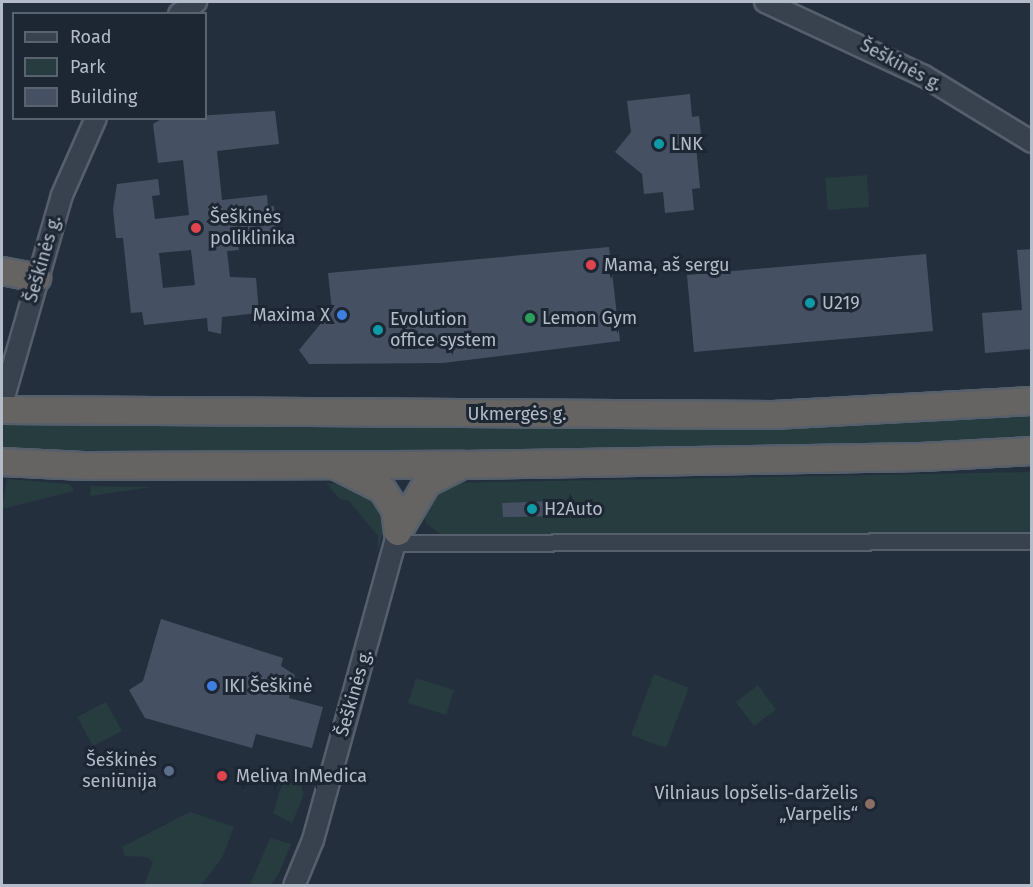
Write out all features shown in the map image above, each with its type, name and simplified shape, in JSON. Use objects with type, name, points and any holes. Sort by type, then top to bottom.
[{"type":"highway","points":[[2,271],[36,285]]},
{"type":"highway","points":[[2,283],[36,285]]},
{"type":"highway","name":"Ukmergės g.","points":[[2,410],[773,415],[1032,401]]},
{"type":"highway","points":[[2,462],[84,466],[464,465],[922,458],[1032,451]]},
{"type":"highway","points":[[331,465],[382,489],[395,509],[397,538]]},
{"type":"highway","points":[[397,538],[427,483],[464,465]]},
{"type":"street","points":[[182,12],[196,2]]},
{"type":"street","name":"Šeškinės g.","points":[[765,2],[924,76],[1032,142]]},
{"type":"street","name":"Šeškinės g.","points":[[2,404],[62,195],[95,120]]},
{"type":"street","points":[[397,538],[1032,541]]},
{"type":"street","name":"Šeškinės g.","points":[[294,885],[313,840],[397,538]]},
{"type":"green space","points":[[867,175],[869,207],[828,210],[825,178]]},
{"type":"green space","points":[[1032,415],[1031,439],[959,445],[761,451],[2,450],[2,425],[838,425]]},
{"type":"green space","points":[[1031,472],[1031,534],[444,537],[426,523],[423,511],[426,496],[445,483]]},
{"type":"green space","points":[[7,479],[70,484],[74,491],[2,509]]},
{"type":"green space","points":[[326,483],[365,486],[387,513],[377,555],[378,536],[349,501],[340,499]]},
{"type":"green space","points":[[91,486],[152,487],[90,496]]},
{"type":"green space","points":[[654,674],[689,688],[666,748],[631,735]]},
{"type":"green space","points":[[416,678],[454,690],[446,715],[408,703]]},
{"type":"green space","points":[[758,685],[776,710],[754,726],[736,702]]},
{"type":"green space","points":[[106,702],[122,731],[93,746],[77,717]]},
{"type":"green space","points":[[283,781],[301,786],[304,794],[292,823],[273,813]]},
{"type":"green space","points":[[190,812],[234,827],[222,858],[201,885],[144,885],[153,862],[147,857],[125,856],[122,847]]},
{"type":"green space","points":[[270,838],[291,844],[279,873],[271,885],[250,885]]},
{"type":"building","name":"LNK","points":[[690,94],[692,117],[699,116],[701,135],[695,135],[700,188],[692,189],[694,210],[665,213],[663,192],[644,194],[642,174],[615,152],[631,132],[627,101]]},
{"type":"building","name":"Šeškinės poliklinika","points":[[275,111],[279,144],[217,151],[222,200],[267,195],[268,207],[274,206],[277,240],[238,244],[239,250],[227,251],[230,277],[256,278],[259,313],[222,317],[221,334],[208,331],[207,318],[144,325],[142,312],[131,313],[123,238],[116,238],[113,209],[117,184],[158,179],[160,195],[152,196],[155,219],[189,215],[183,160],[158,163],[153,124],[160,120],[207,120],[207,115]],"holes":[[[191,250],[195,285],[163,288],[159,253]]]},
{"type":"building","points":[[609,247],[620,341],[443,363],[309,364],[299,350],[332,310],[328,273]]},
{"type":"building","points":[[1032,249],[1032,349],[985,353],[982,313],[1022,310],[1017,250]]},
{"type":"building","name":"U219","points":[[926,254],[933,331],[694,352],[687,275]]},
{"type":"building","name":"H2Auto","points":[[562,501],[562,516],[503,517],[502,503]]},
{"type":"building","name":"IKI Šeškinė","points":[[161,619],[283,658],[281,666],[295,675],[289,698],[323,707],[312,748],[256,734],[252,748],[145,718],[129,690],[143,681]]},
{"type":"place","name":"LNK","points":[[659,144]]},
{"type":"place","name":"Šeškinės poliklinika","points":[[196,228]]},
{"type":"place","name":"Mama, aš sergu","points":[[591,265]]},
{"type":"place","name":"U219","points":[[810,303]]},
{"type":"place","name":"Maxima X","points":[[342,315]]},
{"type":"place","name":"Lemon Gym","points":[[530,318]]},
{"type":"place","name":"Evolution office system","points":[[378,330]]},
{"type":"place","name":"H2Auto","points":[[532,509]]},
{"type":"place","name":"IKI Šeškinė","points":[[212,686]]},
{"type":"place","name":"Šeškinės seniūnija","points":[[169,771]]},
{"type":"place","name":"Meliva InMedica","points":[[222,776]]},
{"type":"place","name":"Vilniaus lopšelis-darželis „Varpelis“","points":[[870,804]]}]
